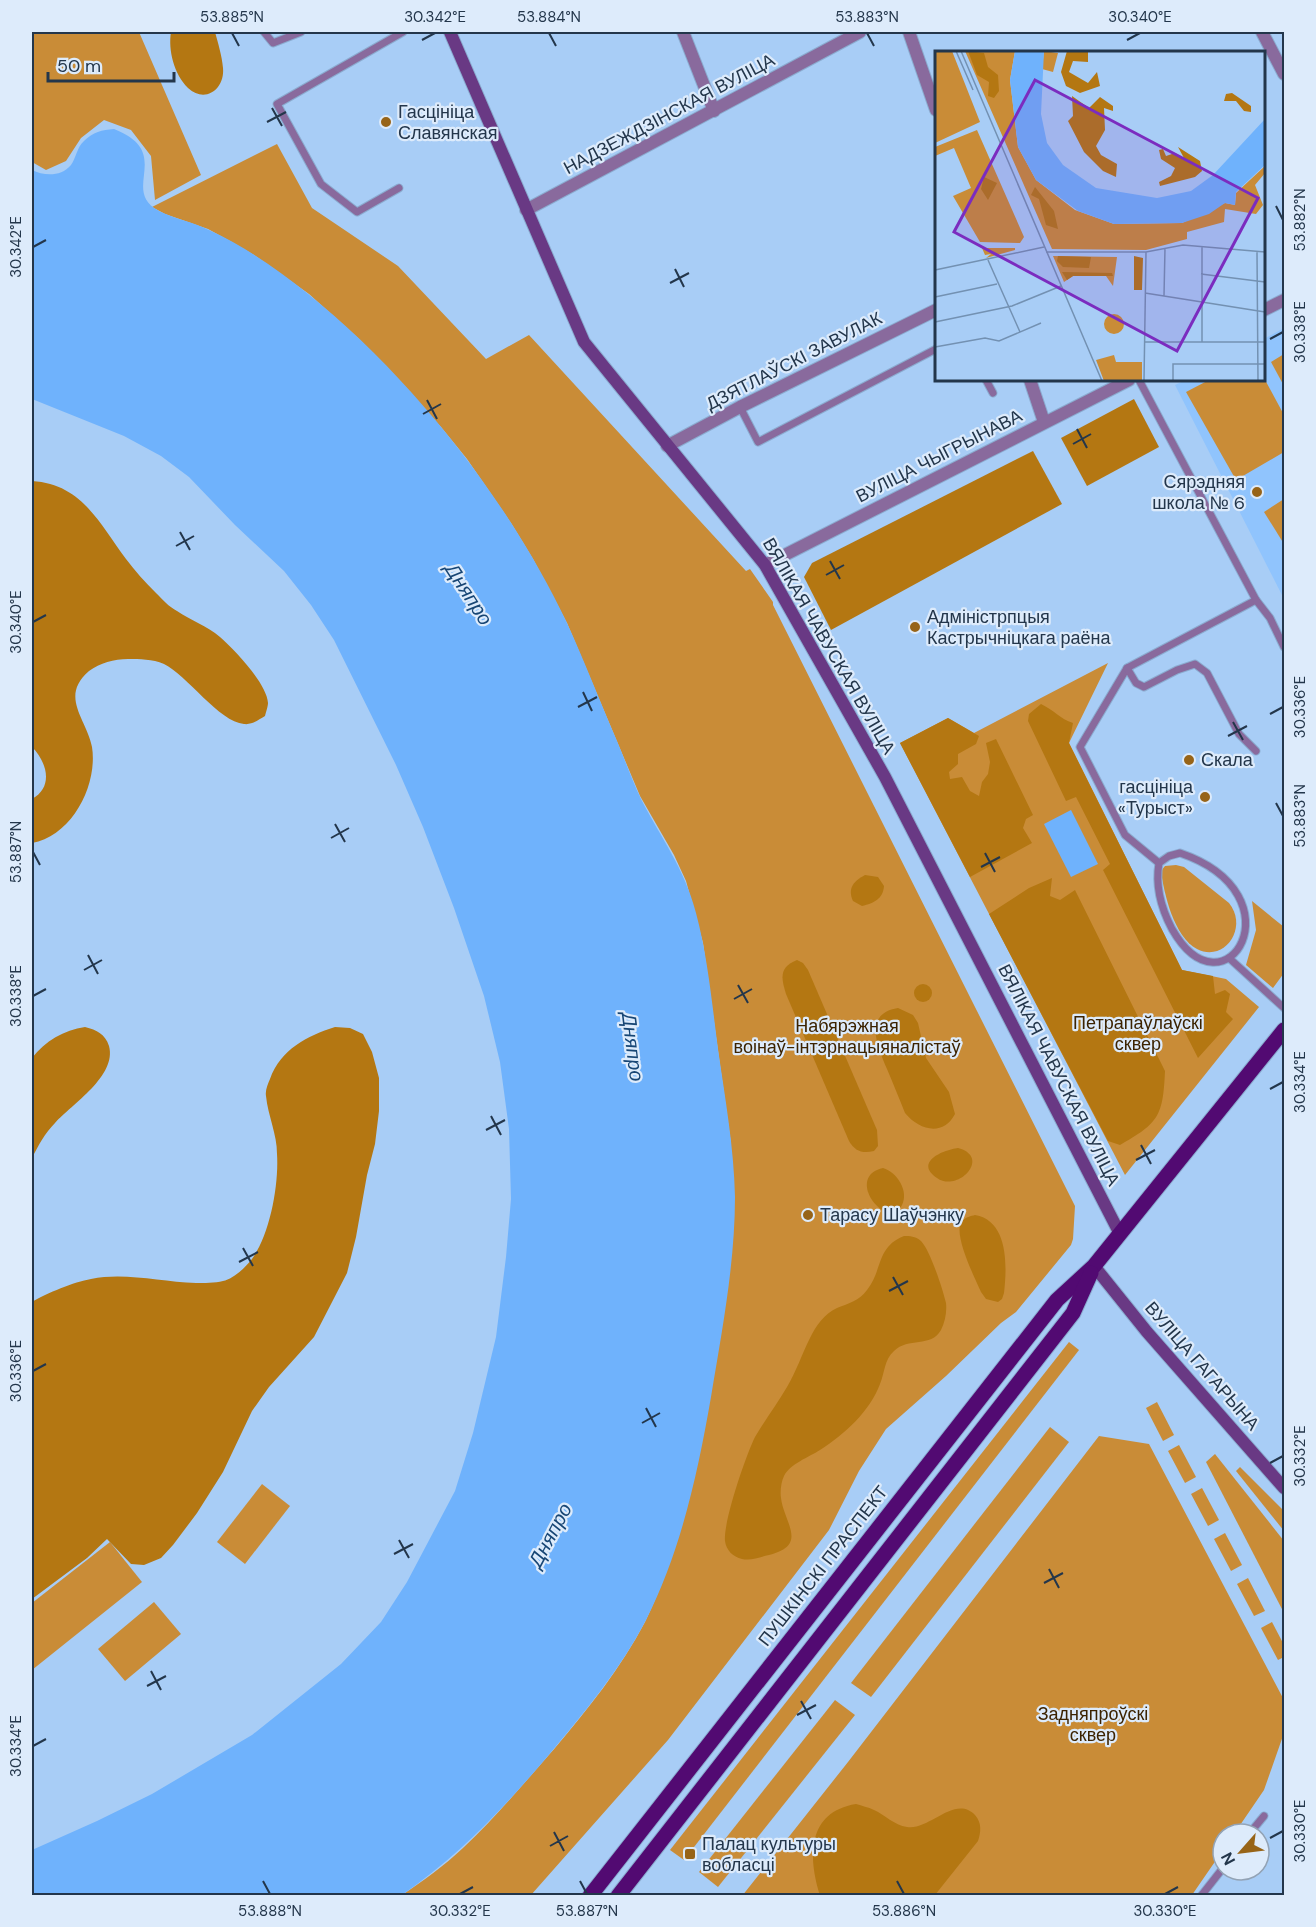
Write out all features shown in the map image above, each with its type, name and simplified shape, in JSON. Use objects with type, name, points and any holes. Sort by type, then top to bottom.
[{"type":"main road","name":"ВЯЛІКАЯ ЧАВУСКАЯ ВУЛІЦА","points":[[450,32],[584,342],[765,565],[885,777],[1120,1234]]},
{"type":"main road","name":"ПУШКІНСКІ ПРАСПЕКТ","points":[[590,1896],[1057,1300],[1094,1266],[1284,1030]]},
{"type":"main road","name":"ПУШКІНСКІ ПРАСПЕКТ","points":[[618,1896],[1073,1313],[1094,1266]]},
{"type":"main road","name":"ВУЛІЦА ГАГАРЫНА","points":[[1094,1266],[1147,1332],[1284,1488]]},
{"type":"street","points":[[683,32],[714,111]]},
{"type":"street","name":"НАДЗЕЖДЗІНСКАЯ ВУЛІЦА","points":[[526,210],[860,32]]},
{"type":"street","points":[[909,32],[935,107]]},
{"type":"street","points":[[1266,33],[1284,74]]},
{"type":"street","points":[[1265,309],[1284,300]]},
{"type":"street","name":"ДЗЯТЛАЎСКІ ЗАВУЛАК","points":[[668,446],[740,407],[935,310]]},
{"type":"street","points":[[1030,381],[1044,422]]},
{"type":"street","name":"ВУЛІЦА ЧЫГРЫНАВА","points":[[765,565],[1127,381]]},
{"type":"lane","points":[[264,32],[273,43],[302,32]]},
{"type":"lane","points":[[384,32],[393,37]]},
{"type":"lane","points":[[399,188],[357,212],[321,184],[277,104],[403,32]]},
{"type":"lane","points":[[740,407],[758,442],[935,350]]},
{"type":"lane","points":[[987,381],[993,393]]},
{"type":"lane","points":[[1140,381],[1256,600],[1270,618],[1284,647]]},
{"type":"lane","points":[[1159,863],[1125,836],[1080,747],[1127,668],[1256,600]]},
{"type":"lane","points":[[1127,668],[1136,683],[1144,687],[1195,664],[1207,673],[1239,734],[1256,751]]},
{"type":"lane","points":[[1180,853],[1193,858],[1219,873],[1239,896],[1245,907],[1246,930],[1244,940],[1229,958],[1210,963],[1202,961],[1192,955],[1180,942],[1170,924],[1157,885],[1159,863],[1169,856],[1180,853]]},
{"type":"lane","points":[[1229,958],[1284,1008]]},
{"type":"lane","points":[[1259,1822],[1264,1816]]},
{"type":"lane","points":[[1201,1896],[1212,1882]]},
{"type":"shaded area","name":"Сярэдняя школа № 6","points":[[1284,328],[1284,599],[1175,385],[1184,381],[1265,381],[1265,338]]},
{"type":"green space","points":[[32,32],[139,32],[201,175],[155,200],[151,156],[131,130],[104,120],[81,138],[66,161],[46,170],[32,162]]},
{"type":"green space","points":[[171,32],[215,32],[222,59],[223,76],[213,92],[201,95],[194,93],[183,82],[173,61],[170,46]]},
{"type":"green space","name":"Набярэжная воінаў-інтэрнацыяналістаў","points":[[277,144],[312,208],[398,266],[486,359],[529,335],[746,571],[750,569],[773,602],[1075,1206],[1071,1245],[1016,1312],[1001,1323],[886,1429],[859,1471],[829,1530],[668,1740],[531,1895],[402,1895],[456,1855],[499,1812],[592,1703],[615,1672],[645,1622],[676,1543],[690,1494],[731,1144],[703,943],[686,881],[674,855],[640,796],[567,623],[533,559],[467,459],[441,427],[359,339],[309,294],[254,255],[228,240],[208,229],[152,207]]},
{"type":"green space","points":[[1284,354],[1284,386],[1271,362]]},
{"type":"green space","points":[[1265,380],[1284,415],[1284,452],[1236,480],[1186,392],[1207,381]]},
{"type":"green space","points":[[1134,399],[1159,447],[1087,486],[1061,438]]},
{"type":"green space","points":[[1033,451],[1062,504],[831,630],[804,577],[812,563]]},
{"type":"green space","points":[[32,481],[64,489],[88,508],[133,568],[163,600],[215,633],[241,658],[262,686],[268,703],[265,716],[252,723],[244,724],[224,715],[164,664],[155,661],[123,659],[93,668],[80,681],[75,699],[92,747],[91,777],[86,792],[70,820],[46,838],[32,843],[32,799],[43,788],[46,774],[41,760],[32,747]]},
{"type":"green space","points":[[1284,499],[1284,544],[1264,512]]},
{"type":"green space","name":"Петрапаўлаўскі сквер","points":[[1108,663],[1069,743],[1182,970],[1226,979],[1259,1007],[1125,1175],[900,743],[948,718],[974,733]]},
{"type":"green space","points":[[1041,704],[1073,723],[1069,743],[1182,970],[1213,976],[1215,994],[1225,990],[1230,994],[1226,1012],[1233,1019],[1198,1058],[1103,870],[1110,864],[1076,797],[1066,801],[1028,721],[1029,714]]},
{"type":"green space","points":[[948,718],[979,736],[976,744],[958,754],[958,764],[949,772],[950,779],[962,777],[970,791],[979,796],[990,762],[986,743],[996,739],[1033,815],[1026,819],[1023,828],[1032,843],[970,877],[900,743]]},
{"type":"green space","points":[[1165,866],[1184,867],[1229,903],[1234,913],[1235,932],[1231,941],[1224,947],[1207,952],[1197,949],[1182,935],[1176,925],[1168,903],[1161,871]]},
{"type":"green space","points":[[865,875],[878,877],[884,886],[877,900],[862,906],[853,901],[851,889],[855,882]]},
{"type":"green space","points":[[1052,878],[1050,896],[1060,900],[1075,890],[1165,1071],[1163,1098],[1156,1117],[1151,1124],[1120,1145],[1108,1141],[989,914],[1029,888]]},
{"type":"green space","points":[[1252,901],[1284,927],[1284,973],[1273,988],[1246,965],[1256,930]]},
{"type":"green space","points":[[797,960],[803,963],[808,970],[877,1130],[878,1146],[874,1151],[859,1151],[849,1141],[786,994],[783,983],[784,970]]},
{"type":"green space","points":[[919,984],[927,984],[932,989],[930,1000],[919,1002],[914,997],[914,989]]},
{"type":"green space","points":[[898,1008],[913,1015],[918,1023],[926,1058],[949,1092],[955,1114],[944,1126],[924,1127],[905,1113],[883,1060],[877,1042],[876,1024],[887,1011]]},
{"type":"green space","points":[[85,1027],[100,1033],[105,1038],[109,1046],[110,1057],[106,1068],[91,1089],[51,1127],[32,1158],[32,1058],[56,1037]]},
{"type":"green space","points":[[335,1027],[350,1028],[363,1034],[372,1052],[379,1078],[379,1111],[375,1144],[347,1273],[314,1337],[269,1387],[252,1411],[223,1472],[197,1513],[161,1558],[144,1565],[131,1564],[107,1539],[87,1558],[32,1599],[32,1302],[61,1288],[104,1277],[210,1283],[235,1276],[252,1259],[258,1249],[264,1236],[275,1194],[277,1147],[267,1103],[268,1085],[281,1059],[296,1045]]},
{"type":"green space","points":[[958,1148],[968,1152],[972,1159],[968,1172],[954,1181],[937,1178],[928,1167],[930,1162],[945,1151]]},
{"type":"green space","points":[[883,1168],[897,1178],[903,1188],[904,1200],[896,1212],[888,1212],[879,1208],[868,1191],[867,1182],[872,1173]]},
{"type":"green space","points":[[975,1215],[986,1219],[994,1226],[1003,1246],[1006,1271],[1004,1293],[998,1302],[986,1299],[981,1292],[962,1245],[960,1227],[962,1221]]},
{"type":"green space","points":[[904,1236],[915,1237],[921,1241],[932,1261],[946,1303],[944,1324],[941,1330],[931,1339],[906,1344],[894,1351],[886,1362],[876,1394],[856,1421],[829,1444],[795,1464],[784,1476],[781,1498],[791,1532],[788,1545],[781,1551],[756,1558],[736,1557],[727,1547],[725,1532],[736,1489],[755,1437],[790,1381],[818,1325],[832,1311],[864,1294],[872,1282],[884,1253],[889,1246]]},
{"type":"green space","points":[[1069,1342],[1079,1350],[684,1860],[670,1850]]},
{"type":"green space","points":[[1157,1402],[1174,1435],[1163,1441],[1146,1408]]},
{"type":"green space","points":[[1050,1427],[1069,1442],[871,1697],[851,1683]]},
{"type":"green space","name":"Задняпроўскі сквер","points":[[1099,1436],[1149,1444],[1284,1700],[1284,1733],[1264,1790],[1242,1822],[1211,1822],[1211,1867],[1192,1895],[742,1896]]},
{"type":"green space","points":[[1179,1445],[1196,1477],[1185,1483],[1168,1451]]},
{"type":"green space","points":[[1215,1454],[1284,1541],[1284,1613],[1206,1462]]},
{"type":"green space","points":[[1240,1467],[1284,1511],[1284,1531],[1236,1471]]},
{"type":"green space","points":[[262,1484],[290,1506],[245,1564],[217,1542]]},
{"type":"green space","points":[[1202,1488],[1219,1520],[1208,1526],[1191,1494]]},
{"type":"green space","points":[[1225,1533],[1242,1565],[1231,1571],[1214,1539]]},
{"type":"green space","points":[[110,1542],[142,1582],[32,1670],[32,1603]]},
{"type":"green space","points":[[1248,1578],[1265,1611],[1254,1616],[1237,1584]]},
{"type":"green space","points":[[154,1602],[181,1634],[125,1681],[98,1649]]},
{"type":"green space","points":[[1272,1622],[1284,1645],[1284,1657],[1278,1660],[1261,1628]]},
{"type":"green space","points":[[835,1700],[855,1715],[718,1887],[699,1872]]},
{"type":"green space","points":[[856,1804],[872,1809],[907,1827],[924,1824],[950,1811],[967,1810],[979,1821],[979,1838],[935,1895],[820,1895],[814,1866],[815,1838],[820,1826],[828,1816]]},
{"type":"water","name":"Дняпро","points":[[114,129],[132,139],[141,149],[144,160],[144,193],[148,202],[159,211],[203,227],[235,243],[307,293],[384,363],[421,403],[487,487],[544,577],[567,623],[638,792],[685,882],[696,913],[707,964],[731,1141],[735,1197],[733,1247],[711,1397],[694,1482],[679,1539],[646,1620],[613,1674],[587,1708],[496,1814],[443,1864],[402,1895],[32,1895],[32,1850],[152,1794],[252,1735],[341,1664],[381,1622],[407,1582],[455,1491],[473,1433],[496,1337],[511,1199],[509,1129],[500,1062],[484,996],[423,827],[396,765],[334,640],[311,605],[284,571],[189,477],[161,456],[124,436],[32,399],[32,170],[47,174],[62,172],[71,165],[80,146],[87,138],[98,132]]},
{"type":"water","points":[[1071,810],[1098,864],[1071,877],[1044,824]]},
{"type":"place","name":"Гасцініца Славянская","points":[[386,122]]},
{"type":"place","name":"Сярэдняя школа № 6","points":[[1257,492]]},
{"type":"place","name":"Адміністрпцыя Кастрычніцкага раёна","points":[[915,627]]},
{"type":"place","name":"Скала","points":[[1189,760]]},
{"type":"place","name":"гасцініца «Турыст»","points":[[1205,797]]},
{"type":"place","name":"Тарасу Шаўчэнку","points":[[808,1215]]},
{"type":"place","name":"Палац культуры вобласці","points":[[690,1854]]}]
